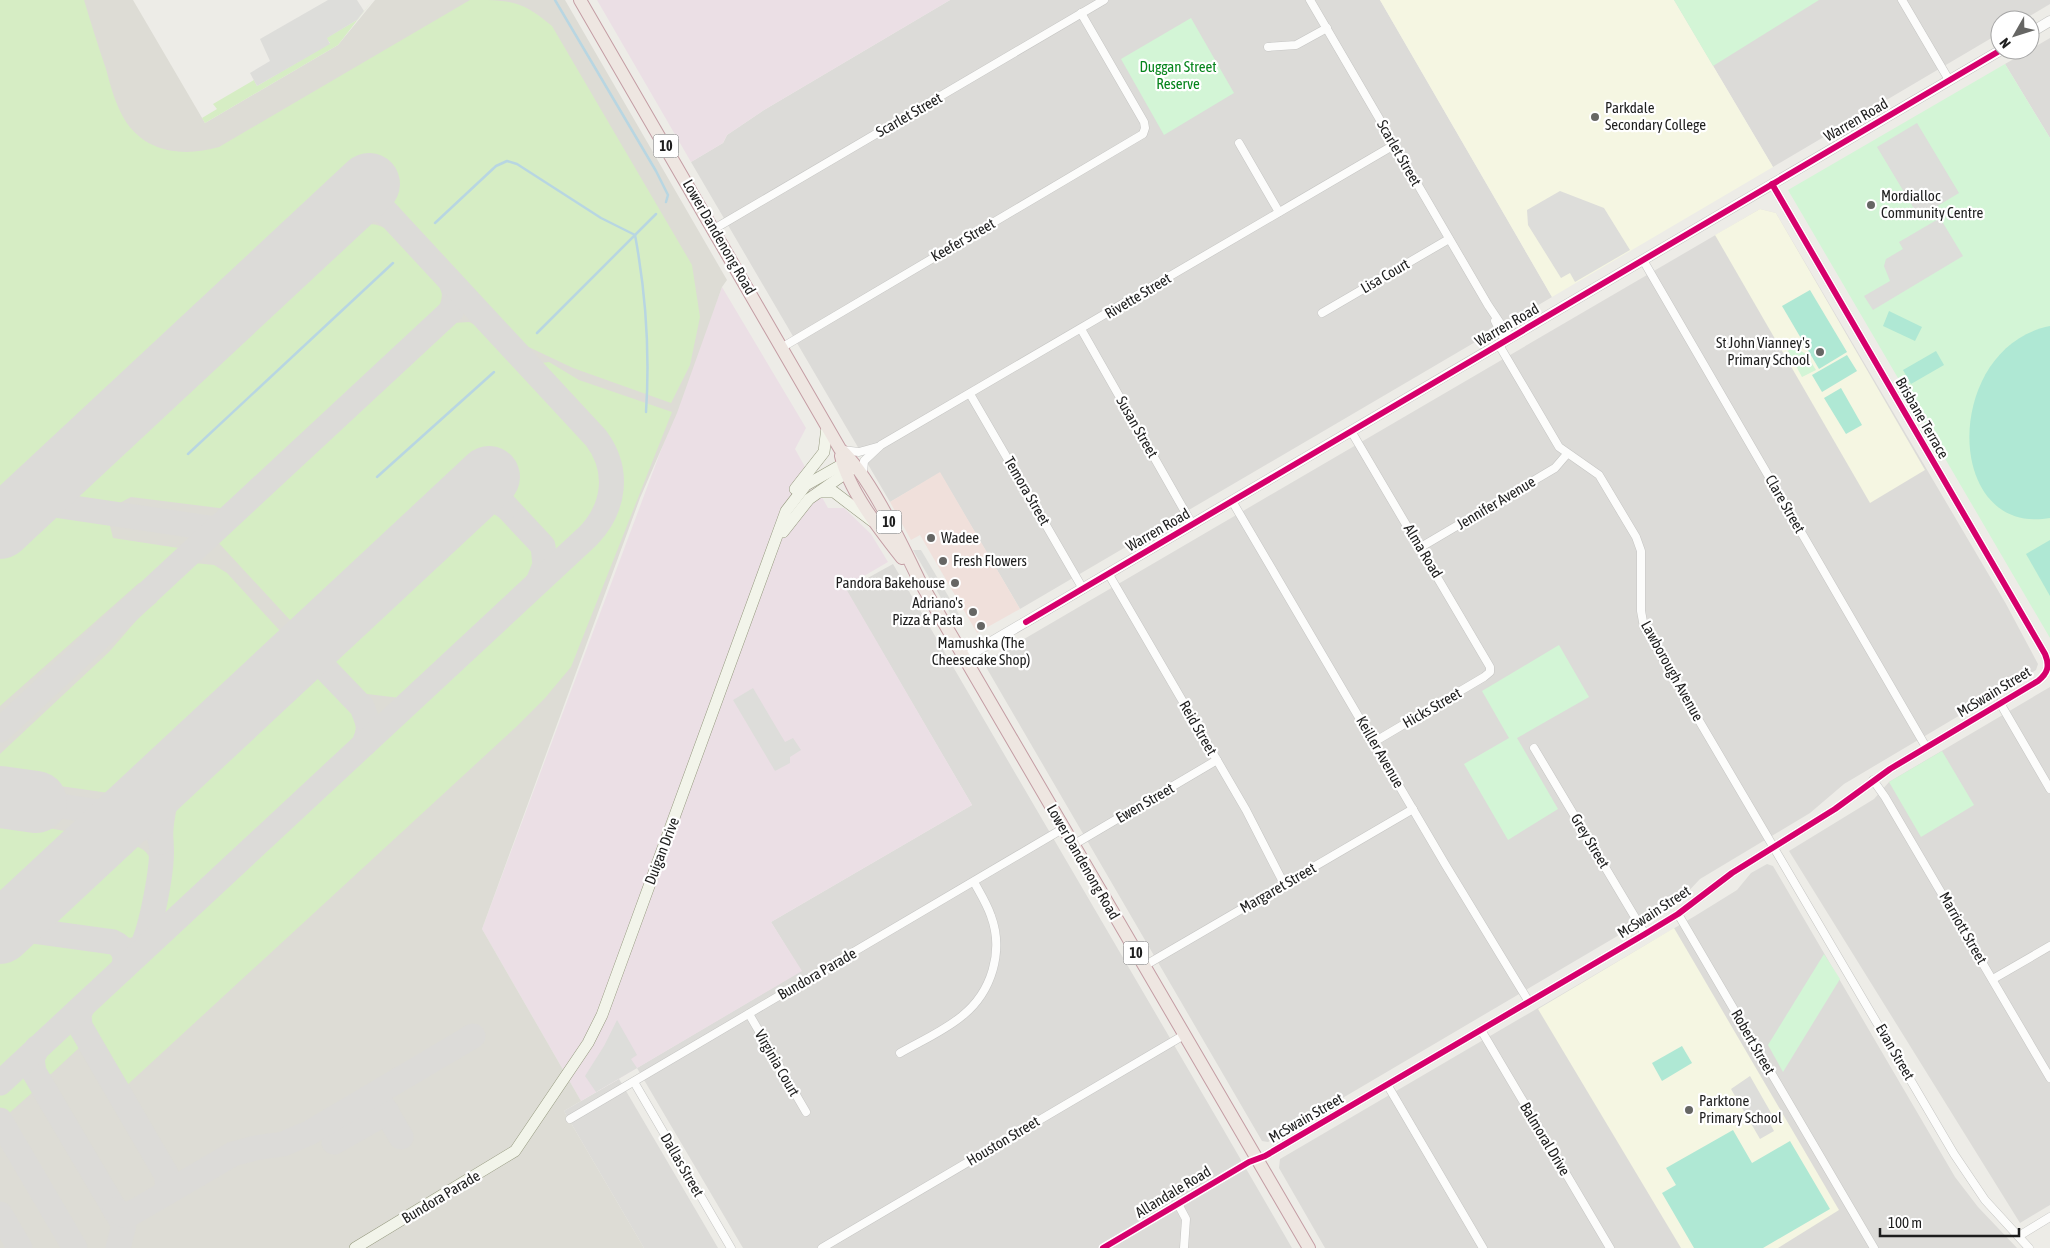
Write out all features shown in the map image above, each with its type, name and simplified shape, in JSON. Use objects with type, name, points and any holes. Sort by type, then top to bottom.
[{"type":"highway","name":"Lower Dandenong Road","points":[[581,0],[827,427],[849,466],[879,527],[919,580]]},
{"type":"highway","name":"Lower Dandenong Road","points":[[849,466],[866,483],[892,527],[919,580],[964,658],[1309,1248]]},
{"type":"main road","points":[[786,511],[797,486],[824,452],[827,427]]},
{"type":"main road","name":"Duigan Drive","points":[[524,1142],[588,1043],[602,1015],[786,511],[806,485],[849,466]]},
{"type":"main road","name":"Duigan Drive","points":[[774,546],[802,506],[849,466]]},
{"type":"main road","points":[[820,492],[834,492],[879,527]]},
{"type":"main road","name":"Bundora Parade","points":[[355,1248],[505,1159],[524,1142]]},
{"type":"street","name":"Scarlet Street","points":[[714,229],[1104,0]]},
{"type":"street","name":"Scarlet Street","points":[[1310,0],[1488,305],[1504,341]]},
{"type":"street","points":[[1902,0],[1949,80]]},
{"type":"street","name":"Keefer Street","points":[[781,348],[1136,139],[1144,131],[1144,122],[1081,14]]},
{"type":"street","points":[[1268,47],[1296,45],[1327,28]]},
{"type":"street","name":"Warren Road","points":[[964,658],[1990,56]]},
{"type":"street","points":[[1239,143],[1279,212]]},
{"type":"street","name":"Rivette Street","points":[[840,450],[859,452],[881,445],[1394,145]]},
{"type":"street","name":"Brisbane Terrace","points":[[1772,184],[2049,665]]},
{"type":"street","name":"Lisa Court","points":[[1322,313],[1449,240]]},
{"type":"street","name":"Clare Street","points":[[1643,260],[1926,747]]},
{"type":"street","name":"Susan Street","points":[[1081,329],[1192,524]]},
{"type":"street","name":"Lawborough Avenue","points":[[1504,341],[1555,440],[1567,454],[1599,475],[1636,536],[1641,551],[1640,611],[1644,627],[1774,847]]},
{"type":"street","name":"Temora Street","points":[[970,394],[1083,588]]},
{"type":"street","name":"Alma Road","points":[[1351,431],[1488,660],[1490,672]]},
{"type":"street","name":"Rivette Street","points":[[866,483],[862,470],[864,461],[881,445]]},
{"type":"street","name":"Jennifer Avenue","points":[[1421,548],[1555,468],[1567,454]]},
{"type":"street","name":"Keiller Avenue","points":[[1232,501],[1529,1002]]},
{"type":"street","name":"Reid Street","points":[[1108,574],[1246,810],[1284,884]]},
{"type":"street","name":"McSwain Street","points":[[1257,1159],[1388,1086],[1678,914],[1732,873],[1835,809],[1873,780],[2043,677],[2049,665]]},
{"type":"street","name":"Hicks Street","points":[[1374,742],[1490,672]]},
{"type":"street","points":[[2000,703],[2050,789]]},
{"type":"street","name":"Grey Street","points":[[1534,748],[1645,934]]},
{"type":"street","name":"Ewen Street","points":[[1073,845],[1217,760]]},
{"type":"street","name":"Marriott Street","points":[[1873,780],[1885,797],[2050,1078]]},
{"type":"street","name":"Margaret Street","points":[[1144,966],[1413,809]]},
{"type":"street","name":"Bundora Parade","points":[[570,1119],[1064,828]]},
{"type":"street","name":"Evan Street","points":[[1774,847],[1962,1166],[1986,1200],[2029,1248]]},
{"type":"street","points":[[900,1053],[963,1015],[977,1001],[990,980],[996,958],[994,926],[987,906],[974,882]]},
{"type":"street","name":"Robert Street","points":[[1678,914],[1874,1248]]},
{"type":"street","points":[[1993,979],[2050,946]]},
{"type":"street","name":"Virginia Court","points":[[749,1014],[806,1112]]},
{"type":"street","name":"Balmoral Drive","points":[[1481,1030],[1610,1248]]},
{"type":"street","name":"Houston Street","points":[[822,1248],[1184,1034]]},
{"type":"street","name":"Dallas Street","points":[[634,1082],[731,1248]]},
{"type":"street","points":[[1388,1086],[1483,1248]]},
{"type":"street","name":"Allandale Road","points":[[1103,1248],[1257,1159]]},
{"type":"street","points":[[1178,1204],[1186,1219],[1184,1248]]},
{"type":"street","points":[[2019,1236],[2050,1217]]},
{"type":"shaded area","points":[[0,0],[133,0],[205,123],[338,45],[375,0],[565,0],[727,280],[722,287],[677,413],[640,498],[482,929],[581,1101],[564,1111],[644,1248],[0,1248]]},
{"type":"shaded area","points":[[328,0],[357,0],[364,11],[357,20],[327,38],[330,44],[257,86],[250,73],[270,61],[260,39]]},
{"type":"shaded area","points":[[597,0],[950,0],[764,110],[727,135],[723,143],[691,162]]},
{"type":"shaded area","points":[[950,0],[1380,0],[1552,297],[1020,609],[940,473],[890,502],[691,162],[723,143],[727,135],[764,110]]},
{"type":"shaded area","name":"Parkdale Secondary College","points":[[1380,0],[1674,0],[1773,167],[1552,297]]},
{"type":"shaded area","points":[[1674,0],[2050,0],[2050,4],[2040,10],[1990,10],[1990,39],[1773,167]]},
{"type":"shaded area","points":[[2050,38],[2050,138],[2005,64],[2012,60],[2040,60],[2040,44]]},
{"type":"shaded area","points":[[1917,123],[1959,193],[1919,217],[1877,147]]},
{"type":"shaded area","points":[[1560,191],[1604,208],[1630,250],[1575,282],[1570,273],[1561,278],[1528,225],[1527,210]]},
{"type":"shaded area","points":[[1760,209],[1776,213],[2006,604],[2038,664],[2036,670],[1844,784],[1810,813],[1700,879],[1682,898],[1268,1142],[1262,1141],[986,667],[988,660]]},
{"type":"shaded area","name":"St John Vianney's Primary School","points":[[1760,209],[1776,213],[1925,470],[1870,503],[1715,235]]},
{"type":"shaded area","points":[[1940,218],[1963,256],[1873,310],[1864,296],[1890,281],[1884,266],[1886,259],[1903,249],[1899,242]]},
{"type":"shaded area","points":[[722,287],[806,428],[795,449],[828,508],[844,508],[871,534],[888,562],[845,587],[972,805],[771,922],[802,971],[581,1101],[482,929]]},
{"type":"shaded area","points":[[940,472],[1020,609],[977,633],[920,535],[911,540],[890,502]]},
{"type":"shaded area","points":[[913,550],[921,550],[963,621],[954,620]]},
{"type":"shaded area","points":[[893,564],[1292,1248],[743,1248],[637,1068],[801,971],[771,922],[972,805],[846,590]]},
{"type":"shaded area","points":[[2050,687],[2050,1205],[2020,1223],[1789,851],[1874,799],[1889,782]]},
{"type":"shaded area","points":[[753,688],[785,742],[793,738],[801,750],[790,757],[790,763],[775,771],[733,700]]},
{"type":"shaded area","points":[[1767,864],[1773,866],[1955,1177],[1978,1207],[2017,1248],[1325,1248],[1279,1168],[1280,1159],[1695,916],[1737,890],[1751,873]]},
{"type":"shaded area","name":"Parktone Primary School","points":[[1674,928],[1839,1210],[1778,1248],[1681,1248],[1538,1009]]},
{"type":"shaded area","points":[[617,1020],[637,1055],[631,1059],[637,1068],[596,1092],[585,1076],[604,1046]]},
{"type":"shaded area","points":[[1750,1076],[1774,1118],[1769,1122],[1774,1131],[1760,1139],[1731,1089]]},
{"type":"shaded area","points":[[619,1079],[718,1248],[644,1248],[564,1111]]},
{"type":"green space","points":[[0,0],[84,0],[114,97],[129,126],[150,144],[163,149],[190,152],[219,147],[470,0],[506,1],[532,11],[552,26],[692,265],[700,317],[690,365],[671,403],[573,368],[516,341],[356,168],[0,499]]},
{"type":"green space","points":[[373,0],[338,45],[205,123],[202,118],[217,109],[213,104],[254,80],[257,86],[330,43],[326,38],[357,20]]},
{"type":"green space","points":[[1674,0],[1819,0],[1713,66]]},
{"type":"green space","name":"Duggan Street Reserve","points":[[1191,18],[1234,93],[1164,135],[1121,59]]},
{"type":"green space","points":[[2005,64],[2050,138],[2050,638],[1788,190]]},
{"type":"green space","points":[[365,224],[387,229],[424,261],[441,286],[442,295],[439,307],[432,318],[227,509],[131,497],[114,506],[67,498],[69,492],[351,229]]},
{"type":"green space","points":[[1810,290],[1847,352],[1819,369],[1782,306]]},
{"type":"green space","points":[[1889,311],[1922,327],[1915,341],[1883,326]]},
{"type":"green space","points":[[469,322],[486,330],[594,449],[603,481],[602,494],[598,506],[582,529],[559,552],[481,468],[302,633],[216,540],[442,329],[453,323]]},
{"type":"green space","points":[[2050,326],[2050,518],[2015,516],[1990,499],[1975,471],[1969,437],[1974,401],[1989,368],[2015,341]]},
{"type":"green space","points":[[1782,340],[1806,354],[1816,370],[1802,377]]},
{"type":"green space","points":[[1936,351],[1944,365],[1911,384],[1903,370]]},
{"type":"green space","points":[[1847,355],[1857,371],[1822,392],[1812,375]]},
{"type":"green space","points":[[549,362],[579,380],[672,412],[571,667],[545,698],[516,727],[126,1086],[88,1026],[86,1016],[89,1009],[593,541],[611,515],[618,491],[617,467],[608,445],[595,424],[541,363]]},
{"type":"green space","points":[[1841,388],[1862,425],[1846,434],[1824,398]]},
{"type":"green space","points":[[486,511],[493,511],[508,518],[528,537],[535,551],[536,558],[535,570],[530,581],[406,696],[400,698],[359,693],[322,651],[463,521]]},
{"type":"green space","points":[[55,513],[109,522],[113,538],[185,549],[145,585],[139,583],[0,706],[0,556],[45,516]]},
{"type":"green space","points":[[2050,540],[2050,596],[2026,554]]},
{"type":"green space","points":[[194,563],[214,565],[227,573],[292,644],[153,773],[149,769],[122,793],[116,794],[18,780],[0,780],[0,754],[109,652],[142,614],[157,602],[153,597],[188,565]]},
{"type":"green space","points":[[1559,645],[1589,697],[1517,738],[1558,809],[1508,840],[1464,764],[1509,738],[1482,691]]},
{"type":"green space","points":[[309,664],[315,667],[349,705],[356,726],[354,738],[347,750],[162,922],[160,911],[162,894],[181,783]]},
{"type":"green space","points":[[1942,751],[1974,805],[1921,837],[1889,782]]},
{"type":"green space","points":[[0,819],[70,832],[72,838],[0,907]]},
{"type":"green space","points":[[130,845],[146,852],[152,866],[151,883],[143,924],[135,937],[127,938],[41,925],[40,918],[111,855]]},
{"type":"green space","points":[[27,937],[104,948],[113,955],[114,965],[0,1073],[0,959]]},
{"type":"green space","points":[[1824,954],[1840,979],[1783,1072],[1768,1045]]},
{"type":"green space","points":[[70,1031],[77,1036],[80,1047],[51,1074],[47,1075],[40,1068],[39,1058],[64,1033]]},
{"type":"green space","points":[[1682,1046],[1692,1063],[1662,1081],[1652,1063]]},
{"type":"green space","points":[[20,1075],[31,1082],[33,1092],[7,1115],[0,1108],[0,1093]]},
{"type":"green space","points":[[1733,1130],[1752,1163],[1790,1141],[1830,1209],[1763,1248],[1694,1248],[1662,1193],[1676,1185],[1666,1168]]},
{"type":"waterway","points":[[555,0],[656,171],[668,195],[666,202]]},
{"type":"waterway","points":[[435,223],[496,166],[507,161],[517,164],[601,218],[635,235],[646,323],[648,367],[646,412]]},
{"type":"waterway","points":[[537,333],[656,214]]},
{"type":"waterway","points":[[188,454],[393,263]]},
{"type":"waterway","points":[[377,477],[494,372]]},
{"type":"taxiway","points":[[0,1083],[588,536],[597,525],[609,501],[611,488],[609,463],[604,450],[596,438],[364,188]]},
{"type":"taxiway","points":[[251,295],[329,223],[343,213],[366,207],[389,215]]},
{"type":"taxiway","points":[[0,730],[452,310],[456,296],[451,282]]},
{"type":"taxiway","points":[[484,483],[543,546],[545,565],[538,582]]},
{"type":"taxiway","points":[[427,535],[454,511],[473,500],[495,501],[506,507]]},
{"type":"taxiway","points":[[0,529],[22,510],[47,504],[216,529]]},
{"type":"taxiway","points":[[267,685],[295,661],[301,658],[315,658],[362,707],[370,728],[364,744]]},
{"type":"taxiway","points":[[161,842],[163,807],[174,780],[182,768],[216,732]]},
{"type":"taxiway","points":[[36,802],[143,819],[155,829],[161,843],[161,866],[152,914],[140,950]]},
{"type":"taxiway","points":[[85,854],[104,836],[118,827],[134,825],[143,828]]},
{"type":"taxiway","points":[[0,935],[9,930],[19,929],[113,942],[124,953],[123,968]]},
{"type":"taxiway","points":[[83,1006],[79,1014],[80,1026],[166,1174],[168,1186],[164,1194]]},
{"type":"taxiway","points":[[115,1210],[124,1215],[132,1213],[233,1154],[255,1148],[283,1144],[309,1133],[473,1036]]},
{"type":"taxiway","points":[[37,1048],[32,1059],[34,1072],[124,1225],[118,1248]]},
{"type":"taxiway","points":[[378,1098],[401,1137]]},
{"type":"taxiway","points":[[334,1142],[387,1112]]},
{"type":"taxiway","points":[[0,1120],[75,1248]]},
{"type":"taxiway","points":[[0,1214],[20,1248]]},
{"type":"runway","points":[[0,528],[369,184]]},
{"type":"runway","points":[[0,933],[489,477]]},
{"type":"runway","points":[[0,797],[36,802]]},
{"type":"cycle path","points":[[1026,622],[1990,56]]},
{"type":"cycle path","points":[[1103,1248],[1249,1162],[1265,1156],[1678,914],[1732,873],[1835,809],[1890,769],[2038,681],[2046,672],[2048,666],[2045,654],[1772,184]]},
{"type":"place","name":"Parkdale Secondary College","points":[[1595,117]]},
{"type":"place","name":"Mordialloc Community Centre","points":[[1871,205]]},
{"type":"place","name":"St John Vianney's Primary School","points":[[1820,352]]},
{"type":"place","name":"Wadee","points":[[931,538]]},
{"type":"place","name":"Fresh Flowers","points":[[943,561]]},
{"type":"place","name":"Pandora Bakehouse","points":[[955,583]]},
{"type":"place","name":"Adriano's Pizza & Pasta","points":[[973,612]]},
{"type":"place","name":"Mamushka (The Cheesecake Shop)","points":[[981,626]]},
{"type":"place","name":"Parktone Primary School","points":[[1689,1110]]}]
